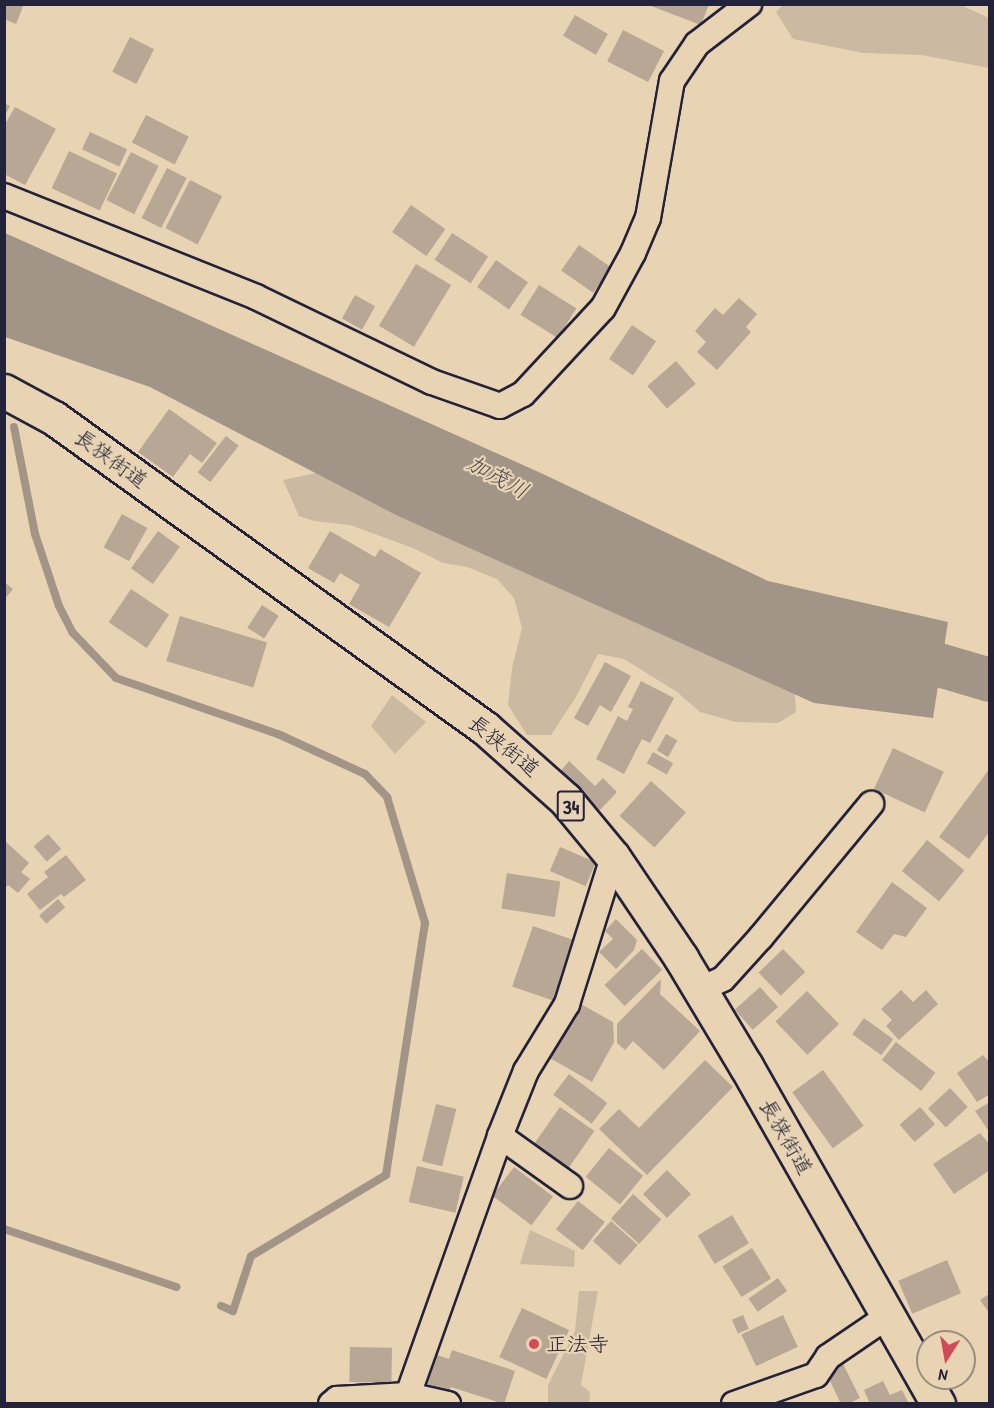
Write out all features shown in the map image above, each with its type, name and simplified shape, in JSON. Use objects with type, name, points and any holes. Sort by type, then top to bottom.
[{"type":"main road","name":"長狭街道","points":[[4,391],[73,432],[485,728],[565,799],[613,857],[746,1066],[938,1404]]},
{"type":"street","points":[[4,196],[256,297],[432,382],[500,406],[523,394],[603,308],[633,253],[648,218],[672,81],[697,44],[749,4]]},
{"type":"street","points":[[699,990],[723,979],[871,804]]},
{"type":"street","points":[[408,1395],[500,1136],[526,1071],[567,1004],[613,857]]},
{"type":"street","points":[[500,1136],[570,1186]]},
{"type":"street","points":[[734,1404],[816,1375],[828,1357],[888,1317]]},
{"type":"street","points":[[331,1404],[337,1399],[408,1395],[448,1404]]},
{"type":"shaded area","points":[[784,4],[961,5],[989,18],[989,68],[922,55],[863,53],[793,39],[776,12]]},
{"type":"shaded area","points":[[335,469],[792,657],[796,712],[778,723],[736,722],[700,712],[677,692],[624,659],[598,654],[576,697],[551,735],[527,735],[508,705],[512,668],[522,628],[514,598],[497,579],[467,567],[443,563],[413,548],[350,525],[314,521],[299,516],[283,480]]},
{"type":"shaded area","points":[[392,695],[426,722],[395,754],[371,726]]},
{"type":"shaded area","points":[[530,1230],[575,1251],[574,1267],[520,1264]]},
{"type":"shaded area","points":[[579,1291],[598,1291],[581,1385],[590,1392],[589,1403],[548,1403],[548,1385],[575,1331]]},
{"type":"water","points":[[5,233],[543,474],[768,581],[948,622],[933,718],[814,703],[396,515],[150,387],[5,337]]},
{"type":"building","points":[[4,4],[24,4],[16,24],[4,19]]},
{"type":"building","points":[[646,4],[709,4],[701,25]]},
{"type":"building","points":[[575,15],[608,34],[596,55],[563,36]]},
{"type":"building","points":[[623,30],[664,51],[648,82],[607,61]]},
{"type":"building","points":[[130,37],[154,49],[136,84],[112,72]]},
{"type":"building","points":[[4,103],[10,106],[4,117]]},
{"type":"building","points":[[15,107],[56,129],[25,185],[4,174],[4,126]]},
{"type":"building","points":[[146,115],[189,137],[175,164],[132,143]]},
{"type":"building","points":[[90,132],[127,149],[119,167],[82,149]]},
{"type":"building","points":[[69,151],[117,173],[100,211],[52,188]]},
{"type":"building","points":[[131,152],[159,166],[134,214],[106,200]]},
{"type":"building","points":[[167,168],[187,178],[161,228],[142,218]]},
{"type":"building","points":[[190,180],[222,196],[198,244],[165,228]]},
{"type":"building","points":[[411,205],[445,229],[426,256],[392,232]]},
{"type":"building","points":[[452,233],[488,256],[471,283],[435,260]]},
{"type":"building","points":[[579,245],[611,267],[593,293],[561,270]]},
{"type":"building","points":[[496,260],[528,282],[509,309],[477,287]]},
{"type":"building","points":[[416,264],[451,285],[414,347],[379,326]]},
{"type":"building","points":[[539,285],[576,308],[558,338],[520,315]]},
{"type":"building","points":[[355,295],[375,306],[362,330],[342,319]]},
{"type":"building","points":[[739,298],[757,314],[746,327],[751,332],[717,370],[697,352],[706,342],[695,331],[715,308],[723,315]]},
{"type":"building","points":[[632,325],[656,341],[633,375],[609,359]]},
{"type":"building","points":[[676,361],[696,384],[667,409],[647,386]]},
{"type":"building","points":[[169,409],[217,443],[202,463],[190,454],[173,477],[138,452]]},
{"type":"building","points":[[226,436],[239,446],[210,482],[198,472]]},
{"type":"building","points":[[122,514],[147,528],[129,561],[104,547]]},
{"type":"building","points":[[158,531],[180,547],[153,584],[131,568]]},
{"type":"building","points":[[330,531],[375,557],[380,549],[421,573],[389,627],[349,604],[360,585],[340,573],[334,583],[308,568]]},
{"type":"building","points":[[4,582],[13,589],[4,600]]},
{"type":"building","points":[[131,589],[169,615],[147,648],[109,622]]},
{"type":"building","points":[[262,605],[279,616],[264,639],[247,628]]},
{"type":"building","points":[[180,616],[267,643],[253,688],[166,661]]},
{"type":"building","points":[[605,662],[631,676],[611,712],[600,705],[588,726],[574,718]]},
{"type":"building","points":[[641,681],[674,698],[650,743],[642,739],[624,774],[596,759],[618,716],[627,721],[633,709],[628,707]]},
{"type":"building","points":[[666,734],[677,740],[668,757],[657,751]]},
{"type":"building","points":[[893,748],[944,772],[925,812],[874,789]]},
{"type":"building","points":[[653,752],[673,763],[667,775],[647,763]]},
{"type":"building","points":[[569,761],[595,786],[603,778],[617,792],[600,810],[560,772]]},
{"type":"building","points":[[990,768],[990,831],[969,859],[939,837]]},
{"type":"building","points":[[651,781],[686,812],[654,847],[620,816]]},
{"type":"building","points":[[48,834],[61,849],[47,862],[34,846]]},
{"type":"building","points":[[927,840],[964,870],[939,901],[902,871]]},
{"type":"building","points":[[5,841],[29,863],[21,872],[30,879],[18,893],[8,885],[5,888]]},
{"type":"building","points":[[560,847],[596,862],[586,886],[550,871]]},
{"type":"building","points":[[66,855],[86,880],[64,897],[61,894],[40,910],[27,894],[48,877],[44,872]]},
{"type":"building","points":[[507,873],[560,881],[555,917],[501,909]]},
{"type":"building","points":[[892,882],[927,908],[906,937],[894,934],[882,950],[856,932]]},
{"type":"building","points":[[58,899],[65,907],[46,924],[39,915]]},
{"type":"building","points":[[616,919],[637,940],[634,950],[616,969],[599,952],[613,939],[605,931]]},
{"type":"building","points":[[533,926],[574,940],[553,1001],[512,987]]},
{"type":"building","points":[[642,949],[662,970],[625,1006],[605,985]]},
{"type":"building","points":[[783,949],[805,972],[781,996],[759,973]]},
{"type":"building","points":[[661,979],[660,994],[700,1031],[664,1070],[633,1041],[625,1050],[617,1043],[617,1024]]},
{"type":"building","points":[[760,987],[778,1007],[753,1030],[735,1010]]},
{"type":"building","points":[[901,990],[913,1002],[926,990],[938,1004],[899,1040],[886,1026],[892,1020],[881,1009]]},
{"type":"building","points":[[807,991],[839,1024],[807,1055],[775,1022]]},
{"type":"building","points":[[579,1003],[613,1022],[614,1042],[592,1082],[548,1057]]},
{"type":"building","points":[[864,1018],[893,1039],[881,1055],[852,1034]]},
{"type":"building","points":[[896,1042],[935,1073],[921,1091],[882,1060]]},
{"type":"building","points":[[983,1055],[990,1063],[990,1094],[977,1102],[957,1073]]},
{"type":"building","points":[[705,1060],[733,1087],[647,1175],[599,1129],[619,1109],[639,1128]]},
{"type":"building","points":[[823,1070],[864,1126],[833,1148],[792,1092]]},
{"type":"building","points":[[569,1074],[607,1103],[592,1124],[553,1095]]},
{"type":"building","points":[[950,1088],[968,1107],[946,1127],[928,1108]]},
{"type":"building","points":[[990,1102],[990,1133],[975,1111]]},
{"type":"building","points":[[436,1104],[456,1109],[442,1166],[422,1161]]},
{"type":"building","points":[[560,1107],[594,1131],[567,1170],[532,1146]]},
{"type":"building","points":[[920,1107],[935,1124],[915,1142],[900,1125]]},
{"type":"building","points":[[980,1133],[990,1145],[990,1170],[954,1194],[933,1164]]},
{"type":"building","points":[[609,1148],[643,1176],[620,1204],[586,1177]]},
{"type":"building","points":[[417,1166],[464,1177],[455,1213],[409,1202]]},
{"type":"building","points":[[514,1167],[553,1196],[531,1225],[492,1196]]},
{"type":"building","points":[[667,1170],[691,1194],[667,1218],[643,1194]]},
{"type":"building","points":[[633,1194],[661,1219],[639,1244],[611,1219]]},
{"type":"building","points":[[578,1201],[605,1222],[583,1250],[556,1229]]},
{"type":"building","points":[[732,1215],[749,1243],[715,1264],[698,1236]]},
{"type":"building","points":[[611,1221],[638,1245],[620,1265],[593,1241]]},
{"type":"building","points":[[752,1248],[771,1279],[741,1297],[722,1267]]},
{"type":"building","points":[[947,1260],[961,1293],[912,1314],[898,1281]]},
{"type":"building","points":[[778,1278],[787,1291],[758,1312],[749,1299]]},
{"type":"building","points":[[990,1290],[990,1314],[980,1300],[989,1294],[987,1292]]},
{"type":"building","name":"正法寺","points":[[522,1308],[569,1330],[546,1379],[499,1357]]},
{"type":"building","points":[[743,1315],[749,1329],[738,1333],[732,1320]]},
{"type":"building","points":[[783,1315],[798,1347],[756,1366],[741,1334]]},
{"type":"building","points":[[350,1347],[392,1348],[391,1383],[349,1382]]},
{"type":"building","points":[[452,1350],[515,1371],[504,1404],[451,1387],[447,1399],[425,1392],[437,1355],[449,1359]]},
{"type":"building","points":[[842,1362],[860,1398],[848,1404],[841,1404],[825,1370]]},
{"type":"building","points":[[883,1381],[890,1395],[902,1390],[909,1404],[870,1404],[864,1390]]},
{"type":"waterway","points":[[14,427],[35,534],[59,606],[73,633],[116,678],[278,734],[365,774],[387,797],[425,923],[386,1175],[251,1256],[233,1311],[221,1306]]},
{"type":"waterway","name":"加茂川","points":[[885,649],[990,680]]},
{"type":"waterway","points":[[4,1229],[176,1287]]},
{"type":"place","name":"正法寺","points":[[534,1344]]}]
